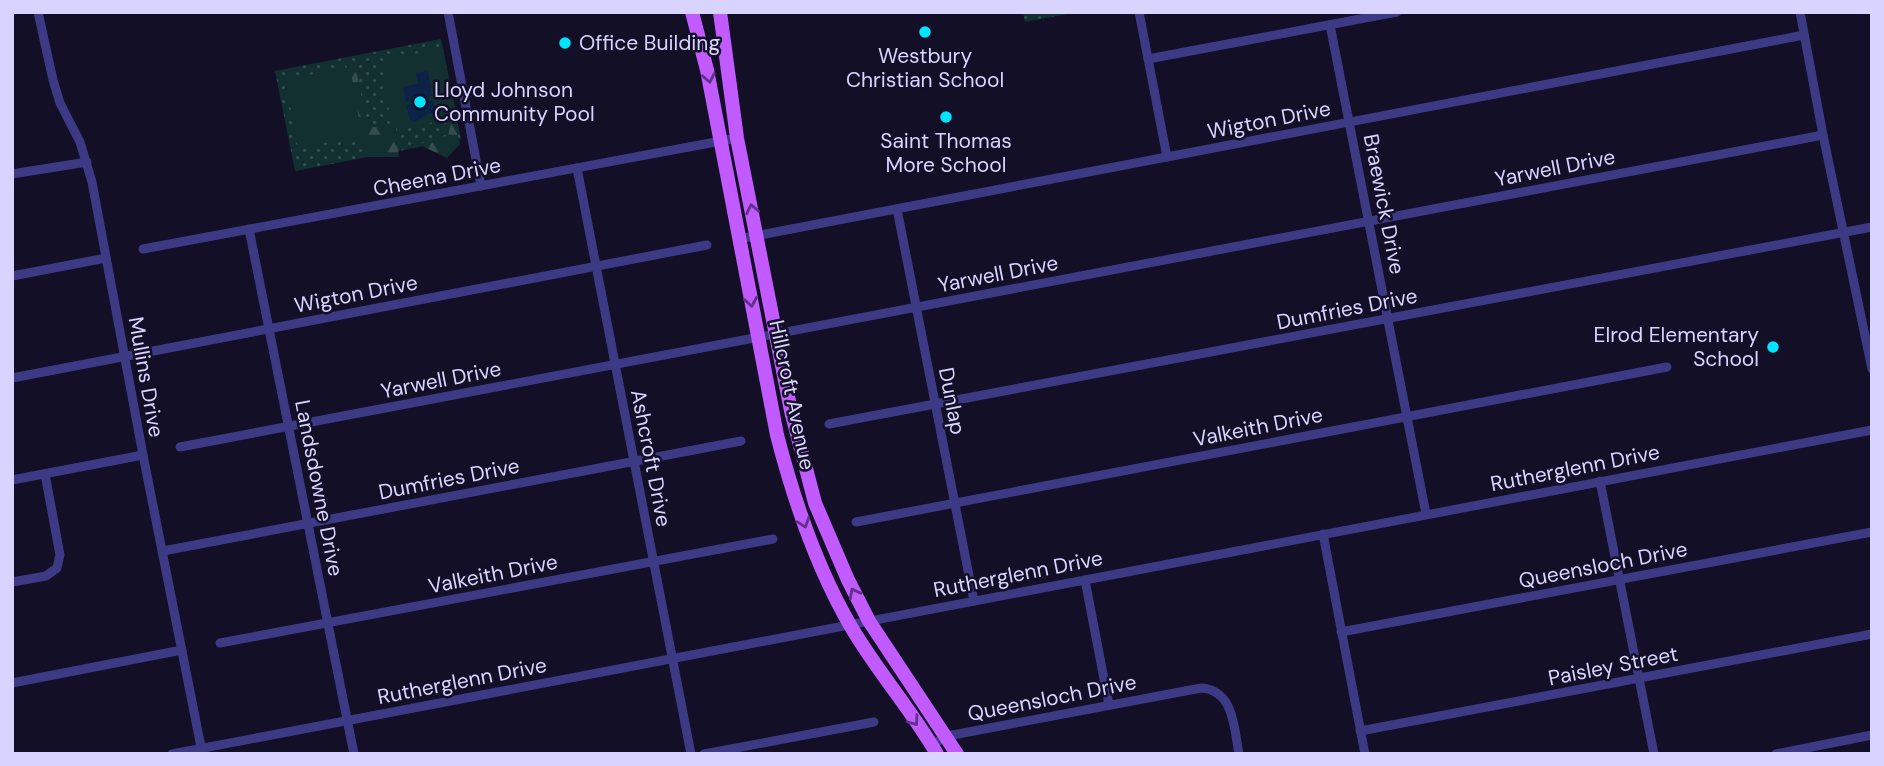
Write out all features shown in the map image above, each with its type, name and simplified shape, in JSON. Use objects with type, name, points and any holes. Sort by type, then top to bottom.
[{"type":"main road","name":"Hillcroft Avenue","points":[[692,12],[707,70],[777,435],[790,483],[809,539],[850,625],[934,750]]},
{"type":"main road","name":"Hillcroft Avenue","points":[[720,12],[737,138],[791,411],[815,503],[869,621],[957,754]]},
{"type":"street","name":"Mullins Drive","points":[[38,12],[60,103],[77,135],[87,162],[202,751]]},
{"type":"street","points":[[448,12],[481,186]]},
{"type":"street","points":[[1139,12],[1167,157]]},
{"type":"street","points":[[1148,59],[1397,12]]},
{"type":"street","points":[[1800,12],[1872,369]]},
{"type":"street","name":"Braewick Drive","points":[[1331,25],[1426,514]]},
{"type":"street","name":"Wigton Drive","points":[[740,239],[1804,35]]},
{"type":"street","name":"Yarwell Drive","points":[[180,447],[1823,135]]},
{"type":"street","name":"Cheena Drive","points":[[143,249],[737,138]]},
{"type":"street","points":[[12,174],[87,162]]},
{"type":"street","name":"Ashcroft Drive","points":[[577,168],[691,754]]},
{"type":"street","name":"Dunlap","points":[[897,209],[974,601]]},
{"type":"street","name":"Dumfries Drive","points":[[829,424],[1872,227]]},
{"type":"street","name":"Landsdowne Drive","points":[[249,229],[354,754]]},
{"type":"street","name":"Wigton Drive","points":[[12,378],[707,245]]},
{"type":"street","points":[[12,276],[106,258]]},
{"type":"street","name":"Valkeith Drive","points":[[856,522],[1667,367]]},
{"type":"street","name":"Rutherglenn Drive","points":[[172,754],[202,751],[347,720],[1872,430]]},
{"type":"street","name":"Dumfries Drive","points":[[163,551],[741,441]]},
{"type":"street","points":[[12,480],[143,455]]},
{"type":"street","points":[[12,582],[46,576],[57,568],[60,555],[45,474]]},
{"type":"street","points":[[1600,481],[1654,754]]},
{"type":"street","name":"Queensloch Drive","points":[[1341,632],[1872,532]]},
{"type":"street","points":[[1323,534],[1365,754]]},
{"type":"street","name":"Valkeith Drive","points":[[220,643],[773,539]]},
{"type":"street","points":[[1085,579],[1109,705]]},
{"type":"street","name":"Paisley Street","points":[[1360,731],[1872,634]]},
{"type":"street","points":[[12,683],[182,650]]},
{"type":"street","name":"Queensloch Drive","points":[[934,750],[947,736],[1210,688],[1221,694],[1229,705],[1240,754]]},
{"type":"street","points":[[704,754],[874,722]]},
{"type":"street","points":[[1776,754],[1872,736]]},
{"type":"green space","points":[[1023,12],[1078,12],[1025,22]]},
{"type":"green space","points":[[441,39],[461,139],[295,171],[275,71]]},
{"type":"green space","name":"Lloyd Johnson Community Pool","points":[[443,48],[457,118],[397,129],[395,120],[391,121],[384,86],[388,85],[383,60]]},
{"type":"green space","points":[[355,63],[367,127],[380,127],[391,123],[396,128],[399,157],[362,157],[366,153],[358,147],[346,64]]},
{"type":"green space","points":[[350,68],[362,136],[298,148],[285,79]]},
{"type":"green space","points":[[442,80],[460,144],[447,158],[420,145],[431,138],[448,136],[451,123],[443,112]]},
{"type":"water","points":[[428,71],[432,96],[406,102],[403,87],[418,84],[416,73]]},
{"type":"water","points":[[433,100],[436,113],[427,114],[415,122],[410,120],[406,105]]},
{"type":"place","name":"Westbury Christian School","points":[[925,32]]},
{"type":"place","name":"Office Building","points":[[565,43]]},
{"type":"place","name":"Lloyd Johnson Community Pool","points":[[420,102]]},
{"type":"place","name":"Saint Thomas More School","points":[[946,117]]},
{"type":"place","name":"Elrod Elementary School","points":[[1773,347]]}]
